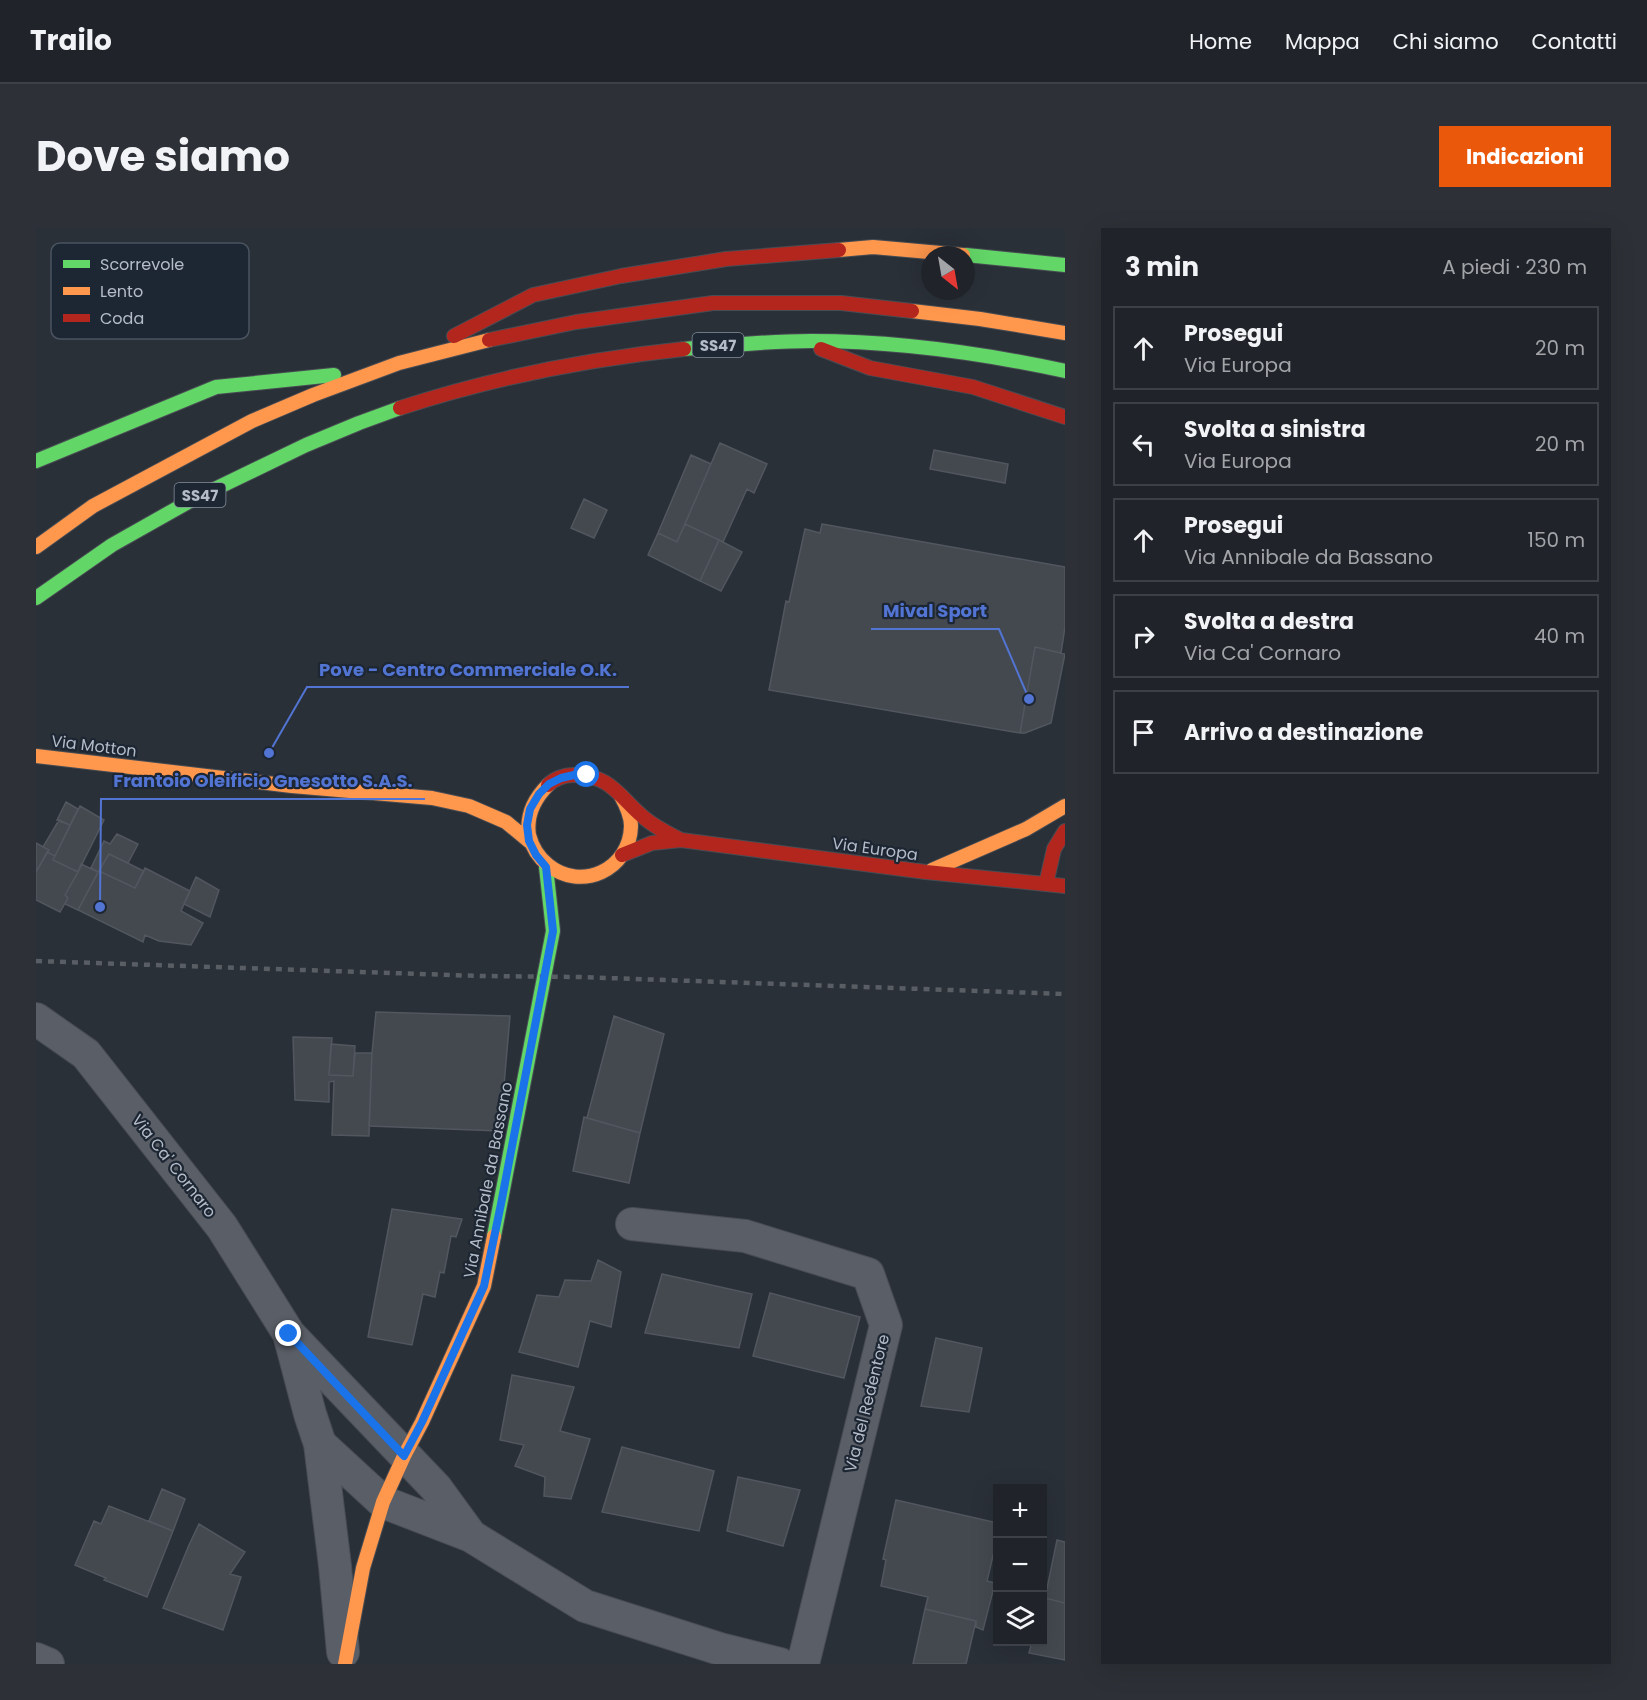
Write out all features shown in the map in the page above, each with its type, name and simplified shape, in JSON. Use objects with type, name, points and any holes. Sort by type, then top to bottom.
[{"type":"main road","points":[[399,363],[533,295],[621,276],[726,259],[873,248],[921,252]]},
{"type":"main road","points":[[975,256],[1065,265]]},
{"type":"main road","name":"SS47","points":[[36,547],[93,506],[252,420],[399,363],[476,343],[576,322],[713,303],[841,303],[980,319],[1065,333]]},
{"type":"main road","points":[[799,341],[870,368],[973,387],[1065,417]]},
{"type":"main road","name":"SS47","points":[[36,598],[114,543],[192,500],[324,437],[378,416],[519,375],[589,361],[669,350],[799,341],[870,342],[949,351],[1065,371]]},
{"type":"main road","points":[[36,461],[216,387],[378,371]]},
{"type":"main road","name":"Via Motton","points":[[36,756],[292,786],[432,798],[469,806],[506,822],[529,841]]},
{"type":"main road","name":"Via Europa","points":[[539,794],[549,784],[561,778],[587,775],[600,779],[611,786],[648,821],[681,840]]},
{"type":"main road","points":[[522,800],[539,794]]},
{"type":"main road","points":[[539,794],[530,809],[527,825],[529,841],[536,855],[546,867],[560,875],[586,878],[600,874]]},
{"type":"main road","points":[[621,796],[628,810],[631,826],[629,841],[622,855]]},
{"type":"main road","name":"Via Motton","points":[[469,806],[502,804]]},
{"type":"main road","points":[[926,872],[1026,829],[1065,806]]},
{"type":"main road","points":[[1046,884],[1054,848],[1065,831]]},
{"type":"main road","name":"Via Europa","points":[[600,874],[622,855],[652,843],[681,840],[926,872],[1065,886]]},
{"type":"main road","name":"Via Annibale da Bassano","points":[[344,1664],[363,1568],[383,1502],[484,1286],[553,931],[546,867]]},
{"type":"main road","points":[[588,888],[600,874]]},
{"type":"main road","name":"Via Annibale da Bassano","points":[[553,931],[564,916]]},
{"type":"street","name":"Via Ca' Cornaro","points":[[36,1019],[86,1054],[222,1227],[289,1334],[436,1488],[471,1536]]},
{"type":"street","name":"Via del Redentore","points":[[633,1224],[745,1236],[868,1274],[886,1325],[803,1664]]},
{"type":"street","name":"Via Ca' Cornaro","points":[[289,1334],[320,1444],[344,1664]]},
{"type":"street","name":"Via Ca' Cornaro","points":[[320,1444],[383,1502]]},
{"type":"street","points":[[383,1502],[471,1536],[585,1606],[720,1649],[780,1664]]},
{"type":"street","points":[[36,1659],[48,1664]]},
{"type":"building","points":[[720,443],[767,464],[754,493],[747,489],[723,542],[685,524]]},
{"type":"building","points":[[934,450],[1008,464],[1005,483],[930,469]]},
{"type":"building","points":[[691,455],[711,464],[677,542],[658,533]]},
{"type":"building","points":[[584,499],[607,510],[594,538],[571,528]]},
{"type":"building","points":[[685,524],[719,540],[700,581],[648,555],[658,533],[677,542]]},
{"type":"building","points":[[822,524],[1065,567],[1065,627],[1061,653],[1035,647],[1020,733],[769,690],[786,601],[789,602],[805,529],[820,533]]},
{"type":"building","points":[[719,540],[742,552],[721,591],[700,581]]},
{"type":"building","points":[[1035,647],[1065,654],[1051,723],[1020,733]]},
{"type":"building","points":[[66,802],[78,809],[70,825],[57,820]]},
{"type":"building","points":[[80,806],[104,820],[78,872],[53,860]]},
{"type":"building","points":[[59,820],[70,825],[55,856],[43,847]]},
{"type":"building","points":[[117,834],[138,844],[128,863],[109,854],[98,872],[91,868],[104,841],[110,844]]},
{"type":"building","points":[[36,843],[49,850],[36,872]]},
{"type":"building","points":[[47,852],[55,856],[53,860],[78,872],[65,895],[68,898],[60,912],[36,900],[36,872]]},
{"type":"building","points":[[109,854],[144,871],[135,888],[99,871]]},
{"type":"building","points":[[81,864],[98,872],[78,910],[65,904],[68,898],[65,895]]},
{"type":"building","points":[[145,868],[190,891],[181,911],[203,923],[191,945],[159,941],[145,935],[143,942],[78,910],[99,871],[135,888]]},
{"type":"building","points":[[196,877],[219,890],[210,917],[184,904]]},
{"type":"building","points":[[376,1012],[510,1016],[500,1131],[369,1126]]},
{"type":"building","points":[[614,1016],[664,1034],[640,1133],[587,1118]]},
{"type":"building","points":[[293,1037],[332,1038],[329,1075],[353,1076],[355,1053],[372,1053],[369,1136],[332,1135],[334,1081],[329,1082],[329,1102],[295,1100]]},
{"type":"building","points":[[331,1044],[355,1046],[353,1076],[329,1075]]},
{"type":"building","points":[[584,1117],[640,1133],[629,1183],[573,1171]]},
{"type":"building","points":[[392,1209],[462,1219],[456,1237],[451,1236],[444,1273],[440,1272],[435,1297],[423,1294],[412,1345],[368,1337]]},
{"type":"building","points":[[598,1260],[621,1272],[611,1327],[590,1321],[578,1367],[519,1352],[537,1295],[559,1297],[565,1280],[591,1281]]},
{"type":"building","points":[[662,1274],[752,1294],[739,1348],[645,1333]]},
{"type":"building","points":[[770,1293],[860,1317],[844,1378],[753,1356]]},
{"type":"building","points":[[936,1338],[982,1348],[969,1412],[921,1406]]},
{"type":"building","points":[[512,1375],[574,1387],[560,1431],[590,1439],[571,1499],[544,1496],[545,1477],[515,1466],[524,1445],[500,1440]]},
{"type":"building","points":[[622,1447],[714,1471],[699,1531],[602,1512]]},
{"type":"building","points":[[738,1477],[800,1490],[783,1546],[727,1531]]},
{"type":"building","points":[[162,1489],[185,1499],[173,1531],[149,1521]]},
{"type":"building","points":[[896,1500],[993,1522],[993,1556],[987,1581],[993,1582],[993,1591],[983,1630],[976,1627],[976,1621],[925,1609],[928,1597],[881,1586],[886,1560],[883,1559]]},
{"type":"building","points":[[109,1506],[173,1531],[147,1597],[104,1580],[106,1578],[75,1565],[94,1521],[101,1524]]},
{"type":"building","points":[[199,1524],[245,1552],[230,1574],[241,1577],[223,1630],[163,1608]]},
{"type":"building","points":[[1057,1540],[1065,1542],[1065,1603],[1047,1598]]},
{"type":"building","points":[[1047,1598],[1065,1603],[1065,1660],[1029,1653],[1031,1646],[1047,1646]]},
{"type":"building","points":[[925,1609],[976,1621],[966,1664],[913,1664]]},
{"type":"railway","points":[[36,961],[1065,994]]},
{"type":"traffic: fast","points":[[975,256],[1065,265]]},
{"type":"traffic: fast","points":[[684,349],[795,341],[875,343],[971,354],[1065,371]]},
{"type":"traffic: fast","points":[[36,461],[216,387],[334,375]]},
{"type":"traffic: fast","points":[[36,598],[112,545],[190,501],[306,445],[400,408]]},
{"type":"traffic: fast","points":[[494,1236],[553,931],[546,867]]},
{"type":"traffic: slow","points":[[839,250],[873,247],[921,251]]},
{"type":"traffic: slow","points":[[912,311],[1065,333]]},
{"type":"traffic: slow","points":[[36,547],[93,506],[252,421],[399,363],[489,340]]},
{"type":"traffic: slow","points":[[36,756],[292,786],[432,798],[469,806],[506,822],[529,841]]},
{"type":"traffic: slow","points":[[548,785],[535,802],[530,814],[528,828],[530,839],[538,855],[548,865],[561,873],[575,876],[588,876],[601,872],[613,865],[622,854],[631,826],[628,811],[621,796]]},
{"type":"traffic: slow","points":[[932,870],[1026,829],[1065,806]]},
{"type":"traffic: slow","points":[[345,1664],[363,1568],[383,1502],[484,1286],[494,1236]]},
{"type":"traffic: jam","points":[[454,336],[533,295],[621,276],[726,259],[839,250]]},
{"type":"traffic: jam","points":[[489,340],[576,322],[713,303],[841,303],[912,311]]},
{"type":"traffic: jam","points":[[400,408],[541,371],[612,358],[684,349]]},
{"type":"traffic: jam","points":[[821,349],[870,368],[973,387],[1065,417]]},
{"type":"traffic: jam","points":[[548,785],[556,779],[570,775],[596,778],[612,787],[651,823],[681,840]]},
{"type":"traffic: jam","points":[[1046,884],[1054,849],[1065,831]]},
{"type":"traffic: jam","points":[[622,855],[652,843],[681,840],[926,872],[1065,886]]},
{"type":"place","name":"Mival Sport","points":[[1029,699]]},
{"type":"place","name":"Pove - Centro Commerciale O.K.","points":[[269,753]]},
{"type":"place","name":"Frantoio Oleificio Gnesotto S.A.S.","points":[[100,907]]},
{"type":"route","points":[[289,1334],[404,1456],[450,1363],[484,1286],[501,1204],[553,931],[546,867],[536,855],[529,841],[527,825],[530,809],[539,794],[549,784],[561,778],[587,775]]}]
